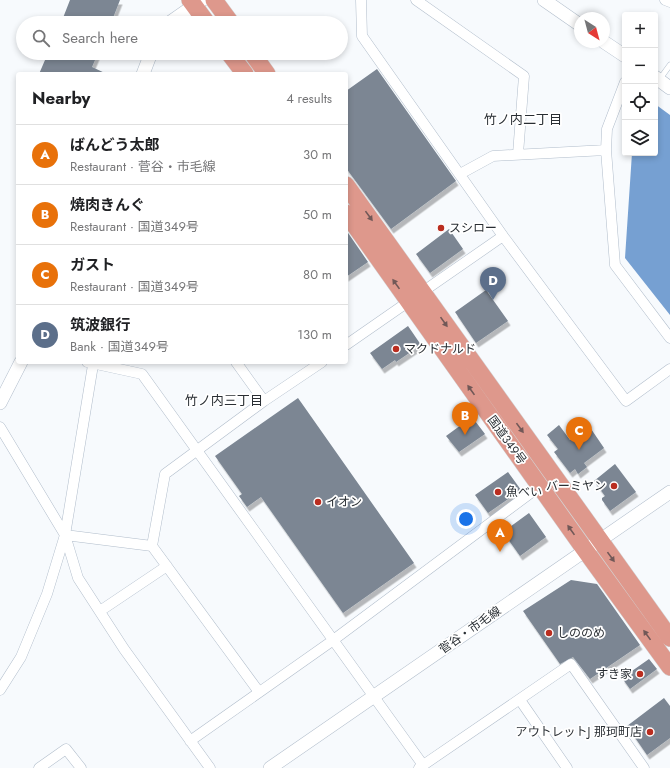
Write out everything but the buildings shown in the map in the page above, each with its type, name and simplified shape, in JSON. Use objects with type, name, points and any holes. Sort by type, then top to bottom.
[{"type":"highway","points":[[214,0],[226,16]]},
{"type":"highway","points":[[196,2],[203,16]]},
{"type":"highway","points":[[234,60],[243,72]]},
{"type":"highway","points":[[257,60],[266,72]]},
{"type":"highway","name":"国道349号","points":[[348,187],[670,638]]},
{"type":"highway","name":"国道349号","points":[[348,216],[585,550],[670,667]]},
{"type":"street","points":[[360,0],[362,36],[503,236],[626,401],[670,369]]},
{"type":"street","points":[[416,0],[524,76],[518,154]]},
{"type":"street","points":[[544,0],[574,21]]},
{"type":"street","points":[[666,0],[670,2]]},
{"type":"street","points":[[178,16],[196,2]]},
{"type":"street","points":[[610,46],[622,54]]},
{"type":"street","points":[[144,72],[148,60]]},
{"type":"street","points":[[658,80],[670,88]]},
{"type":"street","points":[[624,84],[606,129],[606,150],[615,265],[670,338]]},
{"type":"street","points":[[460,174],[493,156],[606,150]]},
{"type":"street","points":[[348,344],[503,236]]},
{"type":"street","points":[[0,403],[20,364]]},
{"type":"street","points":[[0,690],[22,657],[47,594],[65,535],[90,364]]},
{"type":"street","points":[[95,364],[142,374],[421,766],[571,664],[644,768]]},
{"type":"street","points":[[237,364],[264,401]]},
{"type":"street","points":[[152,546],[165,474],[264,401],[318,364]]},
{"type":"street","points":[[0,427],[65,535],[78,578],[124,649],[210,768]]},
{"type":"street","points":[[190,741],[332,641],[540,486]]},
{"type":"street","name":"菅谷・市毛線","points":[[270,768],[670,492]]},
{"type":"street","points":[[65,535],[152,546],[259,692]]},
{"type":"street","points":[[100,611],[167,566]]},
{"type":"street","points":[[520,700],[562,766]]},
{"type":"street","points":[[40,768],[66,749],[81,768]]},
{"type":"lane","points":[[658,78],[670,65]]},
{"type":"water","points":[[658,106],[670,115],[670,315],[625,258],[632,156],[658,156]]},
{"type":"place","name":"スシロー","points":[[441,228]]},
{"type":"place","name":"筑波銀行","points":[[493,300]]},
{"type":"place","name":"マクドナルド","points":[[396,349]]},
{"type":"place","name":"焼肉きんぐ","points":[[465,435]]},
{"type":"place","name":"ガスト","points":[[579,450]]},
{"type":"place","name":"バーミヤン","points":[[614,486]]},
{"type":"place","name":"魚べい","points":[[498,492]]},
{"type":"place","name":"イオン","points":[[318,502]]},
{"type":"place","name":"ばんどう太郎","points":[[500,552]]},
{"type":"place","name":"しののめ","points":[[549,633]]},
{"type":"place","name":"すき家","points":[[640,674]]},
{"type":"place","name":"アウトレットJ 那珂町店","points":[[650,732]]},
{"type":"district","name":"竹ノ内二丁目","points":[[523,119]]},
{"type":"district","name":"竹ノ内三丁目","points":[[224,400]]}]
